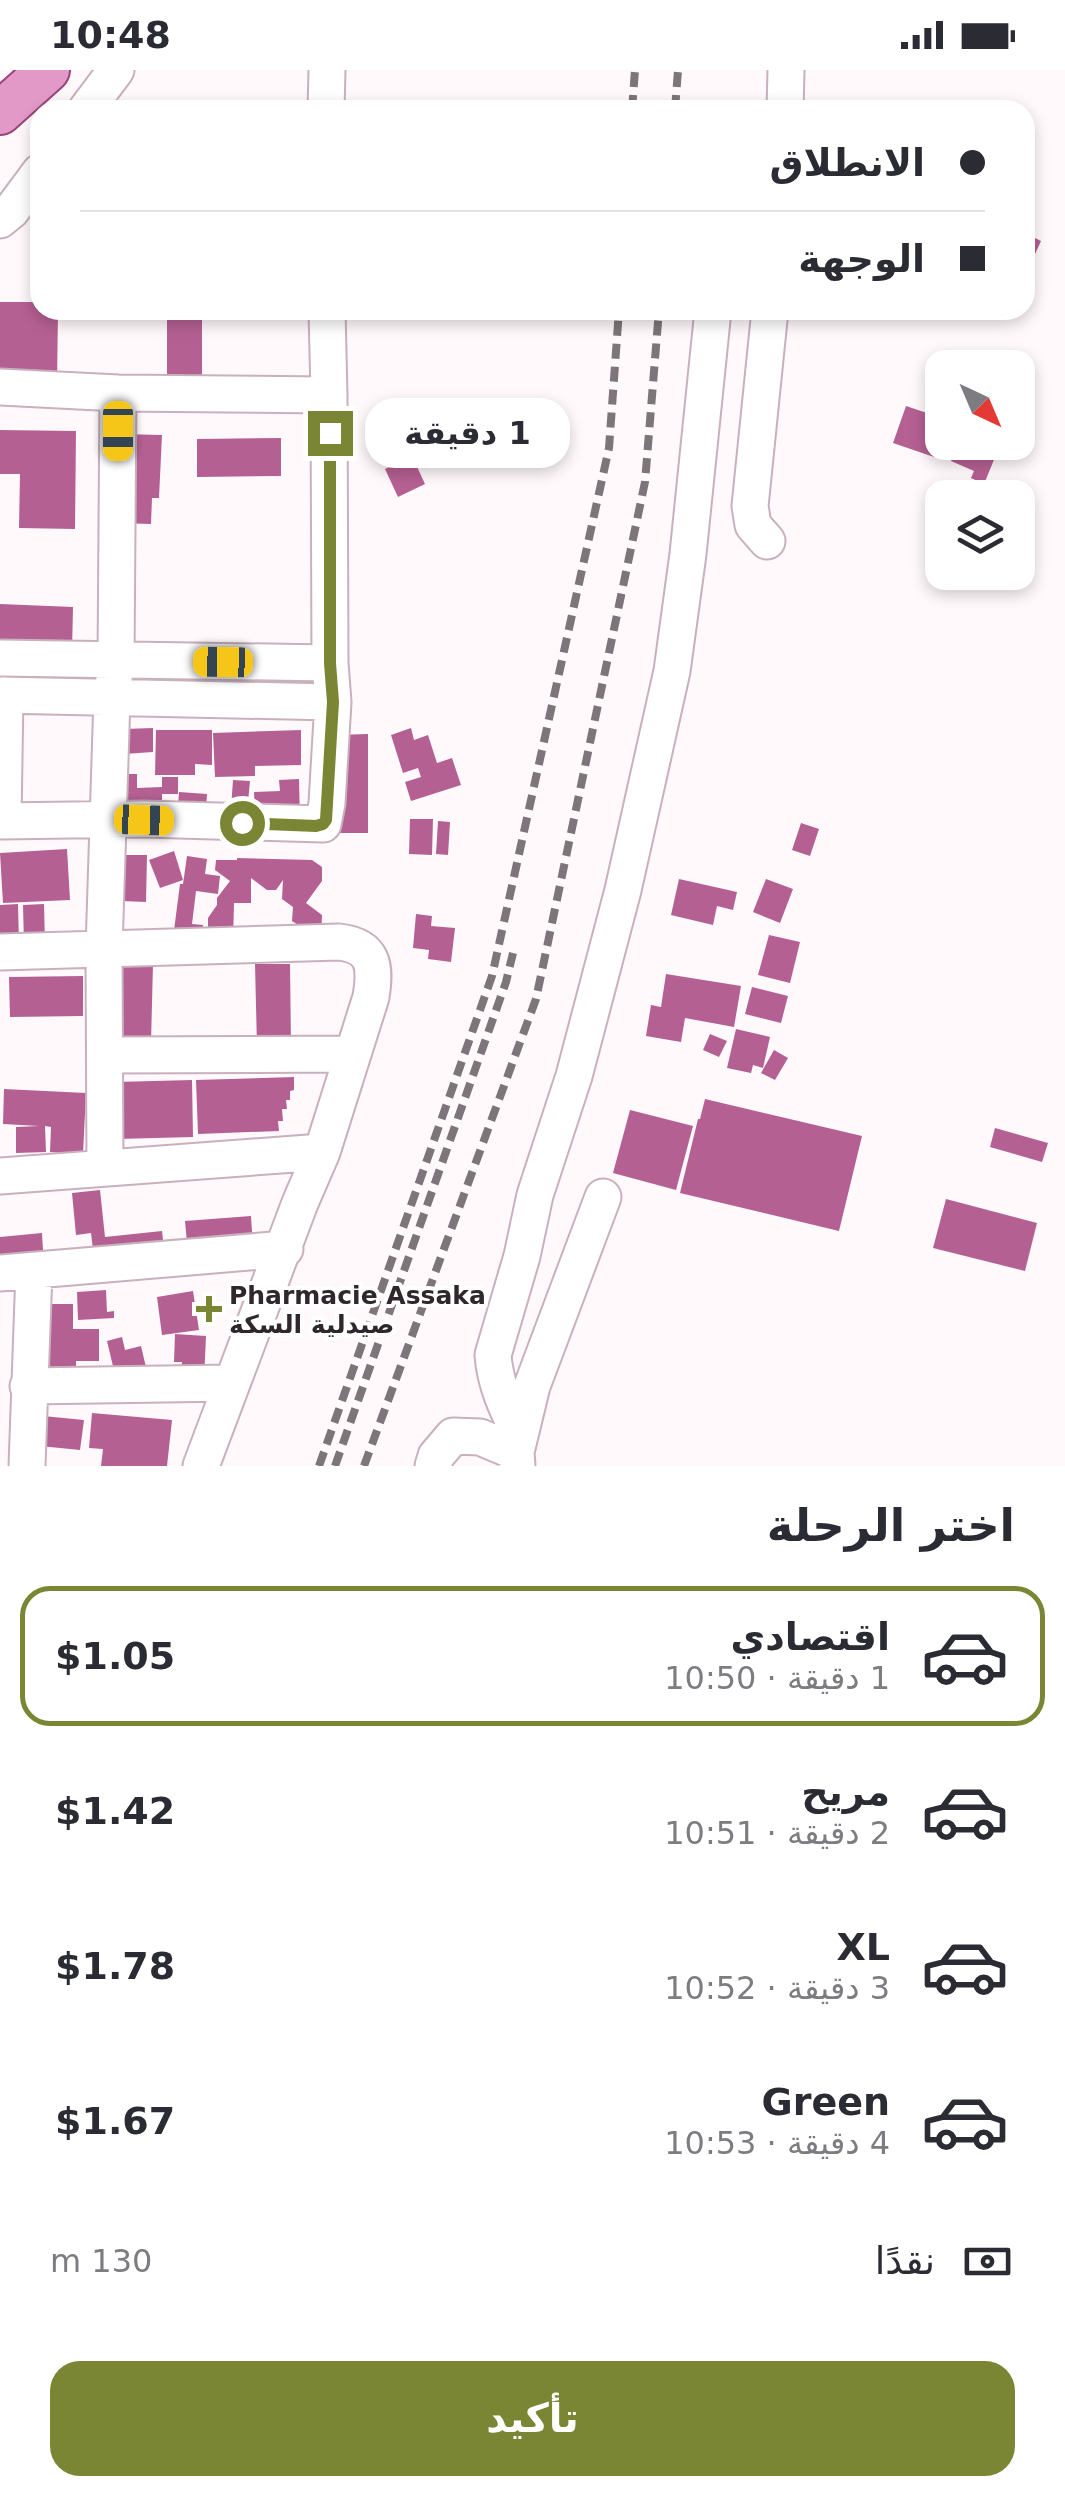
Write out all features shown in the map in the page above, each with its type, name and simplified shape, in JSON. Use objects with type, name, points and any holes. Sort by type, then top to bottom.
[{"type":"main road","points":[[0,113],[48,70]]},
{"type":"street","points":[[94,100],[116,70]]},
{"type":"street","points":[[326,100],[328,70]]},
{"type":"street","points":[[785,100],[786,70]]},
{"type":"street","points":[[17,214],[30,190]]},
{"type":"street","points":[[327,320],[333,702],[328,803],[323,824],[2,821],[2,695],[333,702]]},
{"type":"street","points":[[518,1451],[494,1372],[493,1355],[614,924],[672,671],[712,320]]},
{"type":"street","points":[[767,541],[753,525],[750,506],[769,320]]},
{"type":"street","points":[[0,388],[330,395]]},
{"type":"street","points":[[104,1168],[104,950],[116,660],[118,392]]},
{"type":"street","points":[[0,658],[330,663]]},
{"type":"street","points":[[0,952],[338,942],[355,944],[372,964],[371,997],[322,1152],[201,1466]]},
{"type":"street","points":[[106,1055],[353,1054]]},
{"type":"street","points":[[0,1176],[322,1152]]},
{"type":"street","points":[[518,1451],[532,1386],[603,1198]]},
{"type":"street","points":[[27,1466],[19,1404],[17,1272],[285,1250]]},
{"type":"street","points":[[19,1404],[232,1383]]},
{"type":"street","points":[[433,1466],[436,1456],[453,1436],[480,1438],[518,1451]]},
{"type":"building","points":[[0,302],[30,302],[30,320],[58,320],[57,384],[0,384]]},
{"type":"building","points":[[167,320],[202,320],[202,388],[167,388]]},
{"type":"building","points":[[906,406],[925,412],[925,454],[893,443]]},
{"type":"building","points":[[0,430],[76,431],[75,529],[19,528],[20,474],[0,474]]},
{"type":"building","points":[[120,434],[162,435],[159,498],[152,498],[151,524],[116,523]]},
{"type":"building","points":[[281,438],[281,476],[197,477],[197,439]]},
{"type":"building","points":[[412,456],[425,484],[398,497],[385,469]]},
{"type":"building","points":[[994,460],[986,480],[971,478],[974,471],[951,461]]},
{"type":"building","points":[[0,604],[73,607],[72,652],[0,650]]},
{"type":"building","points":[[153,728],[153,752],[124,754],[124,729]]},
{"type":"building","points":[[411,728],[414,740],[428,735],[437,763],[452,758],[461,785],[411,801],[405,782],[421,777],[418,768],[403,773],[391,735]]},
{"type":"building","points":[[156,730],[212,730],[212,765],[195,764],[195,775],[155,775]]},
{"type":"building","points":[[301,730],[301,765],[255,766],[255,776],[215,777],[213,733]]},
{"type":"building","points":[[368,734],[368,833],[336,833],[336,735]]},
{"type":"building","points":[[120,774],[137,774],[137,788],[162,787],[162,777],[178,777],[178,794],[162,794],[162,817],[121,818]]},
{"type":"building","points":[[299,779],[300,822],[255,819],[254,792],[280,791],[279,780]]},
{"type":"building","points":[[233,780],[250,781],[246,823],[230,822]]},
{"type":"building","points":[[179,792],[207,794],[206,808],[178,806]]},
{"type":"building","points":[[410,819],[433,819],[432,855],[409,854]]},
{"type":"building","points":[[438,821],[450,822],[448,855],[436,854]]},
{"type":"building","points":[[801,823],[819,829],[810,856],[792,850]]},
{"type":"building","points":[[67,849],[70,900],[3,903],[0,853]]},
{"type":"building","points":[[174,851],[183,880],[160,888],[149,860]]},
{"type":"building","points":[[122,855],[147,855],[146,902],[121,901]]},
{"type":"building","points":[[187,856],[207,859],[205,874],[220,876],[218,894],[196,891],[192,924],[203,925],[201,942],[173,938]]},
{"type":"building","points":[[216,860],[312,860],[322,867],[322,881],[306,903],[322,915],[321,940],[292,921],[293,907],[282,899],[283,880],[276,890],[267,890],[251,878],[251,903],[234,903],[233,942],[208,936],[208,918],[230,881],[215,870]]},
{"type":"building","points":[[679,879],[737,892],[733,910],[717,906],[713,925],[671,915]]},
{"type":"building","points":[[766,879],[793,889],[780,923],[753,912]]},
{"type":"building","points":[[18,904],[19,943],[0,943],[0,905]]},
{"type":"building","points":[[44,904],[45,944],[24,944],[23,905]]},
{"type":"building","points":[[416,914],[432,916],[431,926],[455,928],[451,962],[428,959],[429,950],[413,948]]},
{"type":"building","points":[[769,935],[800,942],[790,983],[758,975]]},
{"type":"building","points":[[118,963],[153,964],[151,1043],[117,1045],[117,1008],[122,1009],[122,1000],[117,1000]]},
{"type":"building","points":[[255,964],[290,964],[291,1046],[257,1047]]},
{"type":"building","points":[[666,974],[741,986],[734,1027],[685,1018],[681,1042],[646,1036],[651,1005],[661,1007]]},
{"type":"building","points":[[83,976],[83,1016],[10,1017],[9,977]]},
{"type":"building","points":[[752,987],[788,996],[781,1023],[745,1014]]},
{"type":"building","points":[[736,1029],[770,1037],[763,1068],[753,1065],[751,1073],[727,1068]]},
{"type":"building","points":[[710,1034],[727,1041],[719,1057],[703,1050]]},
{"type":"building","points":[[774,1050],[788,1058],[775,1080],[761,1073]]},
{"type":"building","points":[[294,1077],[287,1109],[282,1109],[283,1121],[278,1121],[279,1131],[198,1134],[196,1080]]},
{"type":"building","points":[[192,1080],[193,1137],[117,1139],[115,1082]]},
{"type":"building","points":[[4,1089],[86,1093],[83,1154],[50,1152],[51,1127],[45,1126],[46,1152],[16,1153],[16,1127],[39,1126],[3,1124]]},
{"type":"building","points":[[705,1099],[862,1136],[839,1231],[680,1193]]},
{"type":"building","points":[[630,1110],[693,1126],[676,1190],[613,1173]]},
{"type":"building","points":[[995,1128],[1048,1143],[1042,1162],[990,1147]]},
{"type":"building","points":[[100,1190],[105,1237],[162,1231],[165,1257],[95,1266],[91,1233],[76,1235],[72,1193]]},
{"type":"building","points":[[946,1199],[1037,1223],[1025,1271],[933,1248]]},
{"type":"building","points":[[251,1216],[253,1248],[188,1253],[185,1221]]},
{"type":"building","points":[[42,1233],[44,1267],[0,1271],[0,1237]]},
{"type":"building","points":[[106,1290],[107,1312],[114,1311],[114,1318],[78,1320],[77,1292]]},
{"type":"building","points":[[193,1291],[199,1330],[162,1335],[157,1297]]},
{"type":"building","points":[[39,1304],[73,1304],[73,1329],[99,1329],[99,1361],[76,1361],[76,1382],[39,1382]]},
{"type":"building","points":[[175,1334],[206,1336],[204,1380],[180,1379],[182,1362],[174,1362]]},
{"type":"building","points":[[122,1337],[125,1350],[141,1346],[148,1376],[117,1383],[107,1341]]},
{"type":"building","points":[[92,1413],[172,1420],[167,1466],[101,1466],[103,1449],[89,1448]]},
{"type":"building","points":[[43,1416],[84,1420],[80,1450],[40,1446]]},
{"type":"railway","points":[[633,100],[635,70]]},
{"type":"railway","points":[[676,100],[678,70]]},
{"type":"railway","points":[[319,1466],[492,976],[609,448],[618,320]]},
{"type":"railway","points":[[364,1466],[536,999],[645,482],[658,320]]},
{"type":"railway","points":[[335,1466],[513,953]]},
{"type":"place","name":"Pharmacie Assaka صيدلية السكة","points":[[209,1309]]},
{"type":"route","points":[[242,823],[316,826],[326,820],[333,702],[330,433]]}]
